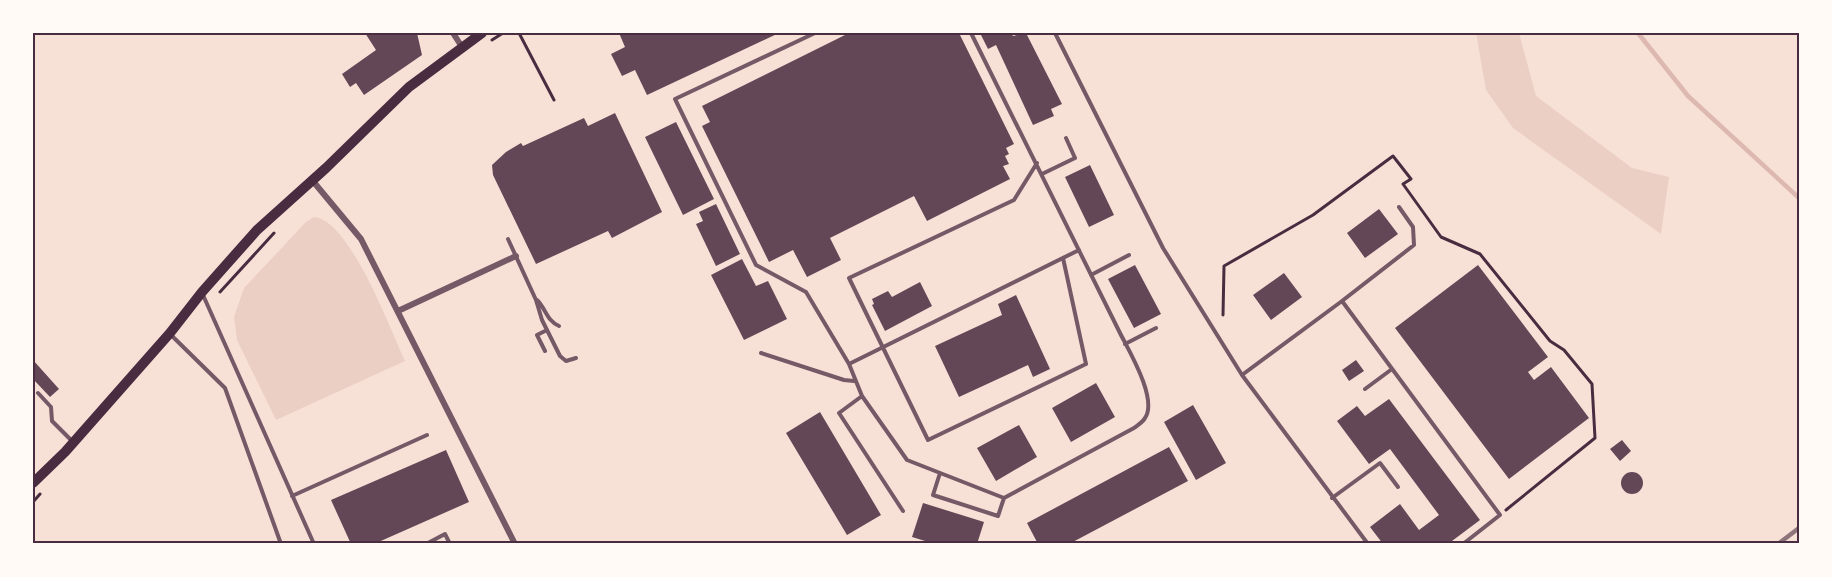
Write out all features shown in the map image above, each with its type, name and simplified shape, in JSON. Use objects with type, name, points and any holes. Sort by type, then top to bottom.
[{"type":"main road","points":[[33,483],[73,442],[170,333],[202,292],[257,230],[409,87],[482,33]]},
{"type":"street","points":[[453,33],[462,47]]},
{"type":"street","points":[[312,180],[361,239],[514,544]]},
{"type":"street","points":[[398,311],[516,256]]},
{"type":"lane","points":[[815,33],[675,99],[756,264],[806,292],[849,364],[862,396],[907,460],[1004,498]]},
{"type":"lane","points":[[940,473],[933,495],[998,516],[1004,498],[1134,428],[1146,417],[1150,402],[1125,344],[971,33]]},
{"type":"lane","points":[[1055,33],[1163,248],[1242,375],[1368,544]]},
{"type":"lane","points":[[1042,174],[1075,158],[1066,138]]},
{"type":"lane","points":[[1036,163],[1014,200],[849,278],[928,440],[1086,364],[1063,258]]},
{"type":"lane","points":[[1242,375],[1414,245],[1413,227],[1399,207]]},
{"type":"lane","points":[[508,239],[536,300],[538,311],[560,356],[566,361],[576,358]]},
{"type":"lane","points":[[849,364],[1079,250]]},
{"type":"lane","points":[[1091,275],[1129,255]]},
{"type":"lane","points":[[202,292],[314,544]]},
{"type":"lane","points":[[536,300],[543,306],[551,322],[559,326]]},
{"type":"lane","points":[[1342,301],[1500,515],[1463,544]]},
{"type":"lane","points":[[1125,344],[1156,328]]},
{"type":"lane","points":[[545,351],[537,335],[547,330]]},
{"type":"lane","points":[[170,333],[225,388],[281,544]]},
{"type":"lane","points":[[761,353],[843,380],[854,381]]},
{"type":"lane","points":[[1365,389],[1392,369]]},
{"type":"lane","points":[[38,393],[51,407],[52,421],[73,442]]},
{"type":"lane","points":[[862,396],[839,413],[903,511]]},
{"type":"lane","points":[[292,496],[427,435]]},
{"type":"lane","points":[[1332,498],[1380,464],[1398,488]]},
{"type":"lane","points":[[426,544],[445,534],[450,544]]},
{"type":"path","points":[[483,46],[503,33]]},
{"type":"path","points":[[519,33],[554,100]]},
{"type":"path","points":[[1223,315],[1224,266],[1313,215],[1393,156],[1411,179],[1403,184],[1441,237],[1480,254],[1550,340],[1564,350],[1592,384],[1595,438],[1500,515]]},
{"type":"path","points":[[208,306],[277,230]]},
{"type":"path","points":[[33,501],[41,493]]},
{"type":"shaded area","points":[[1476,33],[1519,33],[1536,96],[1632,168],[1669,177],[1661,234],[1513,128],[1486,90]]},
{"type":"shaded area","points":[[314,217],[328,223],[355,255],[405,361],[276,420],[237,340],[234,317],[244,288],[306,222]]},
{"type":"building","points":[[365,33],[417,33],[422,55],[364,95],[356,83],[350,87],[342,74],[376,50]]},
{"type":"building","points":[[619,33],[779,33],[647,95],[635,70],[622,76],[611,54],[625,47]]},
{"type":"building","points":[[849,33],[959,33],[1014,144],[1006,148],[1009,154],[1005,156],[1009,164],[1003,166],[1010,179],[927,221],[914,196],[830,238],[841,260],[807,277],[793,250],[769,262],[702,126],[710,122],[702,106]]},
{"type":"building","points":[[980,33],[1011,33],[1013,36],[1026,33],[1062,104],[1051,109],[1054,116],[1033,125],[996,45],[988,49]]},
{"type":"building","points":[[615,113],[662,212],[612,238],[608,231],[536,264],[493,175],[492,165],[506,152],[521,143],[523,146],[584,118],[588,126]]},
{"type":"building","points":[[676,122],[714,199],[683,215],[645,137]]},
{"type":"building","points":[[1090,165],[1114,215],[1089,227],[1065,177]]},
{"type":"building","points":[[716,204],[740,254],[716,266],[696,224],[703,221],[699,212]]},
{"type":"building","points":[[1379,209],[1398,234],[1365,258],[1347,233]]},
{"type":"building","points":[[742,259],[756,286],[768,281],[787,319],[744,340],[711,275]]},
{"type":"building","points":[[1135,265],[1161,314],[1134,328],[1108,279]]},
{"type":"building","points":[[1478,265],[1548,357],[1528,372],[1534,380],[1551,367],[1589,418],[1509,479],[1395,328]]},
{"type":"building","points":[[1284,273],[1302,297],[1271,320],[1253,295]]},
{"type":"building","points":[[920,282],[932,306],[885,331],[872,305],[874,304],[872,299],[888,291],[892,297]]},
{"type":"building","points":[[1016,295],[1050,369],[1033,377],[1028,365],[959,397],[935,346],[1002,315],[998,304]]},
{"type":"building","points":[[33,360],[59,389],[50,397],[33,379]]},
{"type":"building","points":[[1356,360],[1364,371],[1349,381],[1342,370]]},
{"type":"building","points":[[1096,383],[1115,417],[1071,442],[1052,408]]},
{"type":"building","points":[[1389,399],[1480,520],[1448,544],[1383,544],[1370,527],[1400,504],[1419,530],[1439,515],[1390,449],[1369,464],[1337,421],[1357,406],[1365,416]]},
{"type":"building","points":[[1193,405],[1226,463],[1196,480],[1164,422]]},
{"type":"building","points":[[820,412],[881,515],[847,535],[786,433]]},
{"type":"building","points":[[1019,425],[1037,457],[996,481],[977,448]]},
{"type":"building","points":[[1622,440],[1631,451],[1620,461],[1610,449]]},
{"type":"building","points":[[1169,447],[1188,481],[1069,544],[1038,544],[1027,523]]},
{"type":"building","points":[[446,450],[469,502],[374,544],[351,544],[331,500]]},
{"type":"building","points":[[1632,472],[1642,479],[1643,483],[1636,493],[1632,494],[1622,487],[1621,483],[1628,473]]},
{"type":"building","points":[[923,503],[984,522],[977,544],[935,544],[912,537]]},
{"type":"waterway","points":[[1638,33],[1688,96],[1799,198]]},
{"type":"railway","points":[[1778,544],[1799,528]]}]
